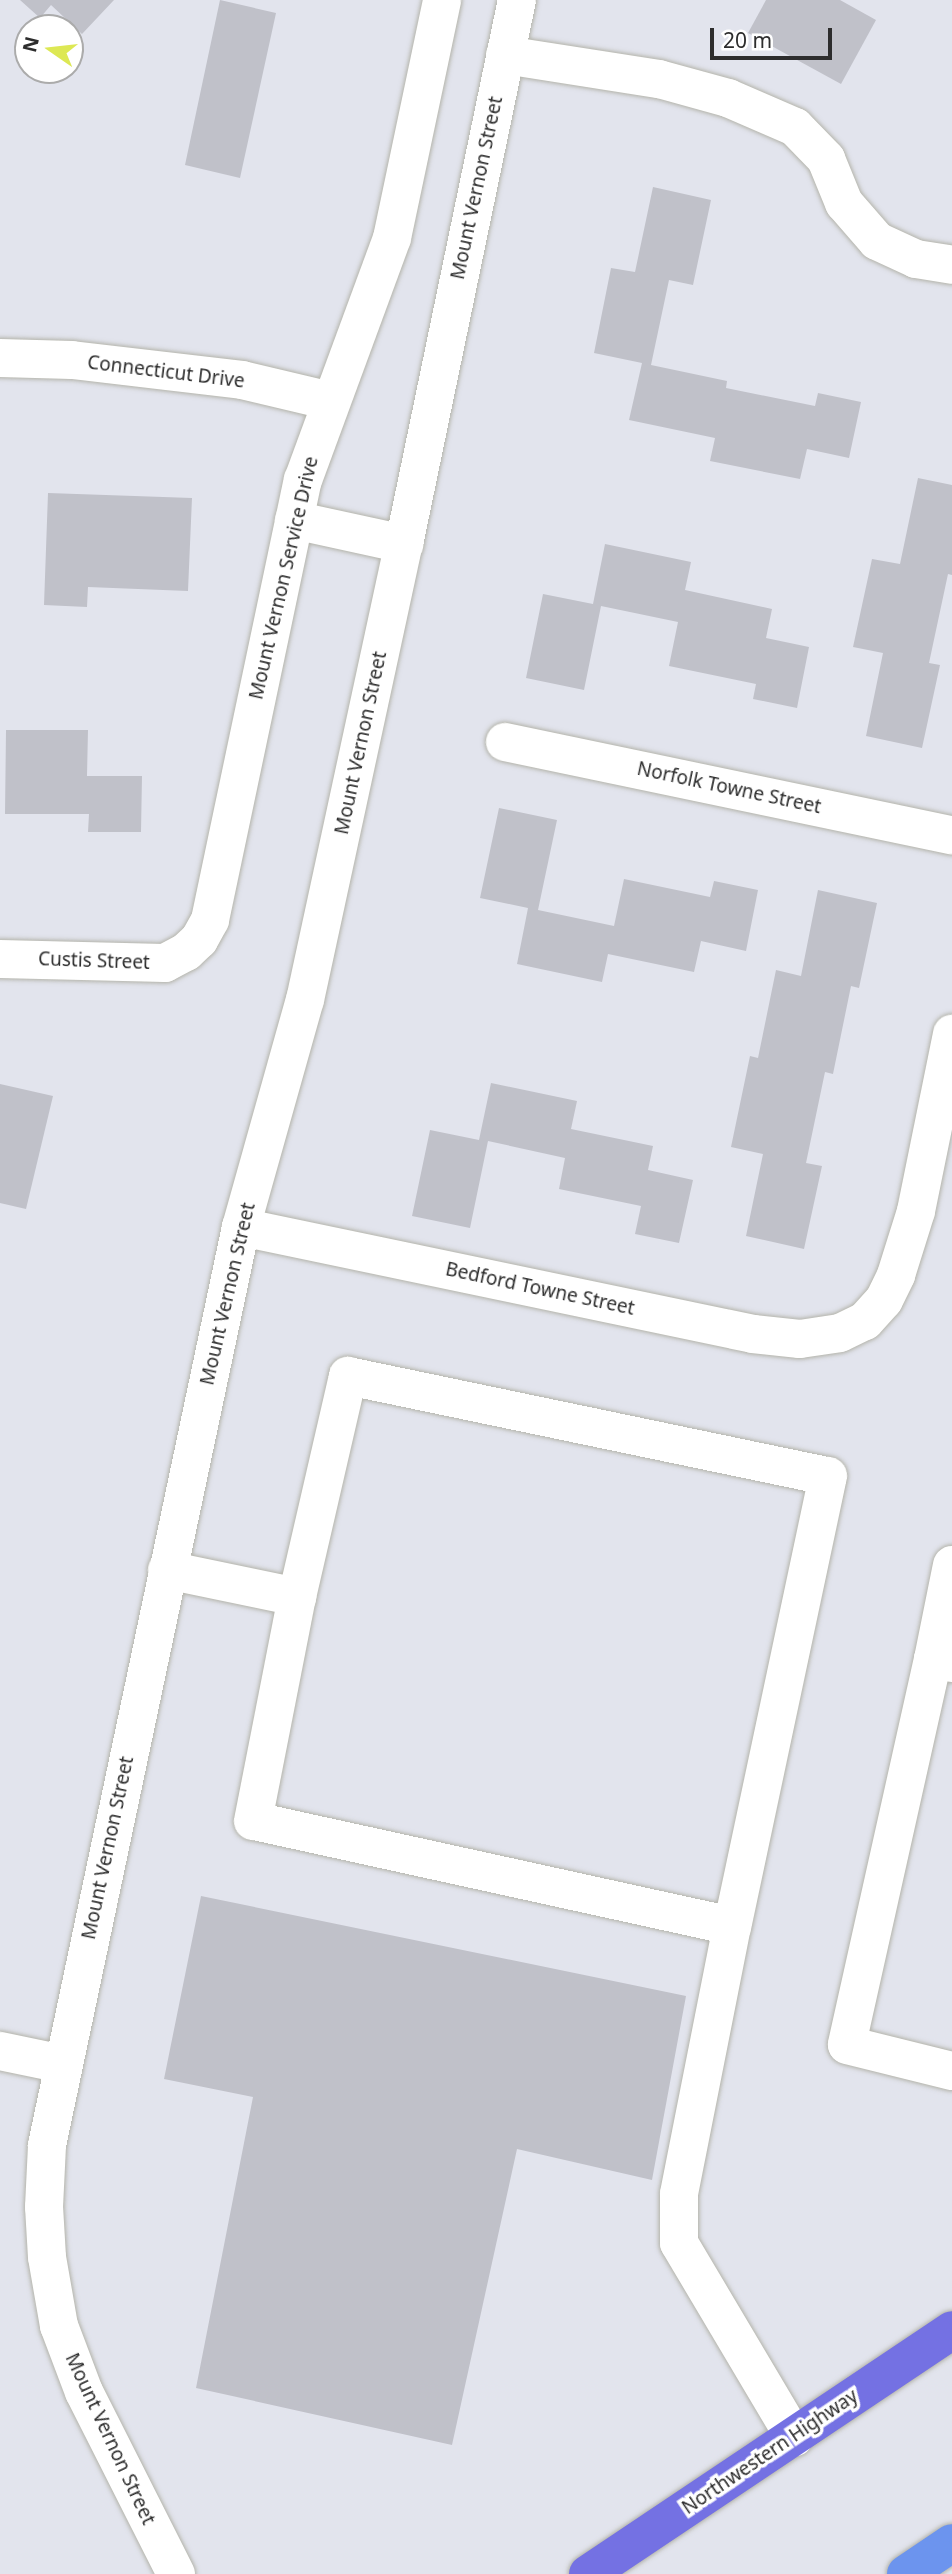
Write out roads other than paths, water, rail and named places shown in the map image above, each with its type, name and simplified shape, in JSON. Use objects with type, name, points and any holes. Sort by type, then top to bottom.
[{"type":"highway","points":[[906,2574],[952,2543]]},
{"type":"main road","name":"Northwestern Highway","points":[[588,2574],[952,2330]]},
{"type":"street","name":"Mount Vernon Service Drive","points":[[186,953],[199,940],[210,920],[303,481],[392,238],[442,0]]},
{"type":"street","name":"Mount Vernon Street","points":[[176,2574],[84,2392],[59,2326],[47,2257],[44,2207],[47,2145],[241,1227],[306,1000],[517,0]]},
{"type":"street","points":[[505,55],[659,79],[728,98],[795,127],[826,159],[844,203],[877,242],[916,259],[952,265]]},
{"type":"street","name":"Connecticut Drive","points":[[0,358],[72,360],[242,380],[331,401]]},
{"type":"street","points":[[294,520],[404,544]]},
{"type":"street","name":"Norfolk Towne Street","points":[[505,742],[952,835]]},
{"type":"street","name":"Custis Street","points":[[0,958],[148,965],[166,963],[186,953]]},
{"type":"street","name":"Bedford Towne Street","points":[[241,1227],[753,1334],[800,1339],[840,1333],[865,1321],[884,1300],[896,1275],[916,1211],[952,1034]]},
{"type":"street","points":[[732,1926],[253,1821],[297,1597],[348,1376],[828,1476],[732,1926],[679,2194],[679,2243],[794,2437]]},
{"type":"street","points":[[952,1565],[942,1661],[847,2045],[952,2071]]},
{"type":"street","points":[[167,1570],[297,1597]]},
{"type":"street","points":[[0,2051],[63,2064]]}]
